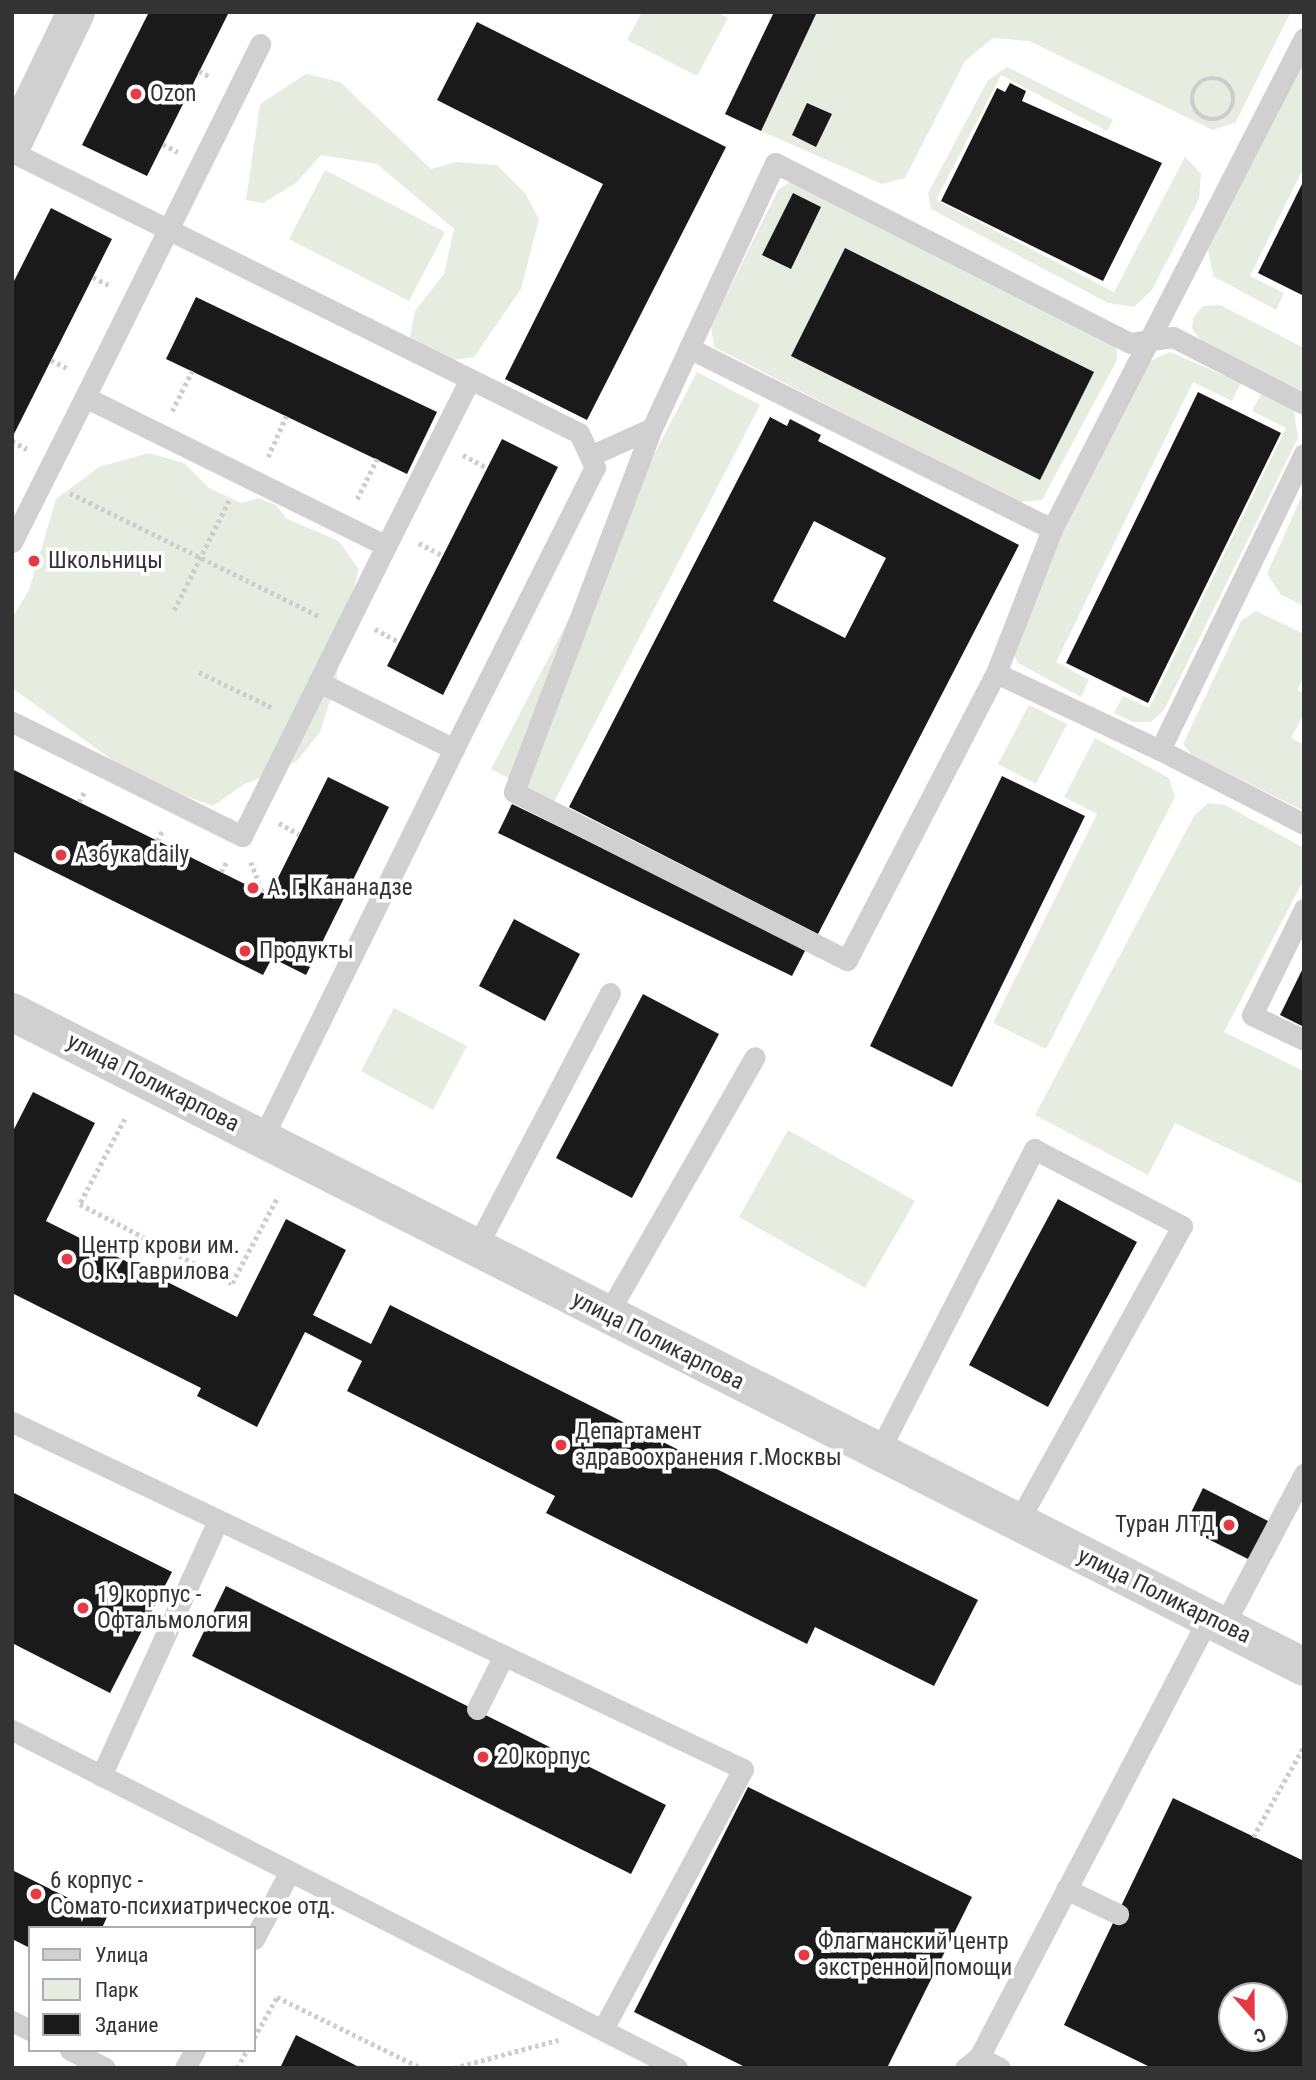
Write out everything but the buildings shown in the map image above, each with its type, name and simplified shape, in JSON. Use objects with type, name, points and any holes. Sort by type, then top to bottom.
[{"type":"street","points":[[12,145],[76,12]]},
{"type":"street","name":"улица Поликарпова","points":[[12,1012],[1017,1524],[1304,1667]]},
{"type":"lane","points":[[1304,38],[1152,340],[1052,529],[996,673],[847,960],[514,792],[652,428],[775,163],[1130,343],[1152,340],[1172,337],[1304,404]]},
{"type":"lane","points":[[12,542],[260,44]]},
{"type":"lane","points":[[12,152],[579,433],[595,467],[262,1139]]},
{"type":"lane","points":[[689,348],[1052,529]]},
{"type":"lane","points":[[12,722],[242,836],[470,379]]},
{"type":"lane","points":[[85,397],[386,546]]},
{"type":"lane","points":[[590,456],[652,428]]},
{"type":"lane","points":[[1160,750],[1304,454]]},
{"type":"lane","points":[[996,673],[1160,750],[1304,824]]},
{"type":"lane","points":[[318,682],[454,750]]},
{"type":"lane","points":[[1304,909],[1252,1015],[1304,1040]]},
{"type":"lane","points":[[476,1248],[610,993]]},
{"type":"lane","points":[[607,1315],[755,1057]]},
{"type":"lane","points":[[878,1453],[1034,1149],[1182,1226],[1017,1524]]},
{"type":"lane","points":[[12,1422],[743,1769],[603,2029]]},
{"type":"lane","points":[[1000,2068],[972,2062],[1216,1622],[1304,1474]]},
{"type":"lane","points":[[101,1776],[218,1520]]},
{"type":"lane","points":[[477,1709],[503,1657]]},
{"type":"lane","points":[[12,1730],[677,2068]]},
{"type":"lane","points":[[256,1935],[289,1873]]},
{"type":"lane","points":[[1066,1889],[1118,1914]]},
{"type":"lane","points":[[12,2021],[28,2029]]},
{"type":"lane","points":[[74,2052],[104,2068]]},
{"type":"lane","points":[[185,2068],[194,2052]]},
{"type":"path","points":[[1211,78],[1224,81],[1233,92],[1230,111],[1219,119],[1199,115],[1192,103],[1194,89],[1211,78]]},
{"type":"path","points":[[161,434],[192,371]]},
{"type":"path","points":[[174,610],[200,557],[286,416]]},
{"type":"path","points":[[344,525],[377,459]]},
{"type":"path","points":[[43,480],[345,629]]},
{"type":"path","points":[[199,672],[299,721]]},
{"type":"path","points":[[125,1119],[80,1204],[232,1283],[278,1196]]},
{"type":"path","points":[[1253,1837],[1304,1746]]},
{"type":"path","points":[[256,2034],[277,1997],[421,2068]]},
{"type":"path","points":[[454,2068],[603,2029]]},
{"type":"path","points":[[237,2068],[246,2052]]},
{"type":"green space","points":[[642,12],[717,12],[728,18],[697,76],[627,40]]},
{"type":"green space","points":[[817,12],[1291,12],[1236,122],[1213,130],[1029,41],[993,38],[965,61],[905,178],[882,184],[761,131]]},
{"type":"green space","points":[[1304,52],[1304,167],[1250,276],[1284,293],[1276,310],[1213,276],[1208,250]]},
{"type":"green space","points":[[1007,67],[1113,120],[1107,131],[1001,75],[936,200],[1114,292],[1185,157],[1201,174],[1199,199],[1152,290],[1134,307],[1108,303],[931,209],[928,193],[988,80]]},
{"type":"green space","points":[[306,74],[340,82],[431,169],[456,162],[497,165],[525,193],[539,219],[521,289],[474,357],[439,362],[410,337],[415,311],[444,274],[454,229],[377,164],[321,155],[296,183],[263,203],[246,200],[260,104]]},
{"type":"green space","points":[[325,170],[445,232],[409,301],[289,239]]},
{"type":"green space","points":[[797,177],[1116,338],[1117,360],[1042,500],[1018,502],[714,347],[711,326],[778,190]]},
{"type":"green space","points":[[1220,305],[1304,348],[1304,392],[1201,340],[1192,329],[1193,318],[1203,306]]},
{"type":"green space","points":[[1170,352],[1241,383],[1232,401],[1193,382],[1056,662],[1089,680],[1081,697],[1018,663],[1012,650],[1017,625],[1141,374],[1148,362]]},
{"type":"green space","points":[[697,372],[760,405],[554,802],[491,769]]},
{"type":"green space","points":[[1261,394],[1294,411],[1298,438],[1164,710],[1151,722],[1133,722],[1114,713],[1123,696],[1149,708],[1286,428],[1252,411]]},
{"type":"green space","points":[[149,453],[184,463],[209,488],[241,503],[259,498],[276,505],[287,519],[339,541],[359,570],[338,640],[337,678],[320,732],[297,761],[243,785],[213,806],[139,779],[12,688],[12,618],[29,590],[56,499],[99,467]]},
{"type":"green space","points":[[1304,491],[1304,606],[1281,595],[1267,574]]},
{"type":"green space","points":[[1256,611],[1304,634],[1304,677],[1297,690],[1304,693],[1304,714],[1291,738],[1304,745],[1304,811],[1192,755],[1183,744],[1241,621]]},
{"type":"green space","points":[[1029,705],[1067,724],[1036,784],[998,764]]},
{"type":"green space","points":[[1095,738],[1169,778],[1175,797],[1046,1049],[993,1023],[1097,814],[1064,797]]},
{"type":"green space","points":[[1208,803],[1225,805],[1304,848],[1304,879],[1224,1032],[1304,1071],[1304,1185],[1175,1123],[1148,1175],[1035,1115],[1194,816]]},
{"type":"green space","points":[[394,1008],[467,1046],[433,1110],[361,1071]]},
{"type":"green space","points":[[788,1130],[915,1201],[865,1288],[739,1217]]},
{"type":"place","name":"Ozon","points":[[136,94]]},
{"type":"place","name":"Школьницы","points":[[34,561]]},
{"type":"place","name":"Азбука daily","points":[[61,855]]},
{"type":"place","name":"А. Г. Кананадзе","points":[[253,888]]},
{"type":"place","name":"Продукты","points":[[245,951]]},
{"type":"place","name":"Центр крови им. О. К. Гаврилова","points":[[67,1259]]},
{"type":"place","name":"Департамент здравоохранения г.Москвы","points":[[561,1445]]},
{"type":"place","name":"Туран ЛТД","points":[[1229,1525]]},
{"type":"place","name":"19 корпус - Офтальмология","points":[[83,1608]]},
{"type":"place","name":"20 корпус","points":[[483,1757]]},
{"type":"place","name":"6 корпус - Сомато-психиатрическое отд.","points":[[36,1894]]},
{"type":"place","name":"Флагманский центр экстренной помощи","points":[[804,1955]]}]
